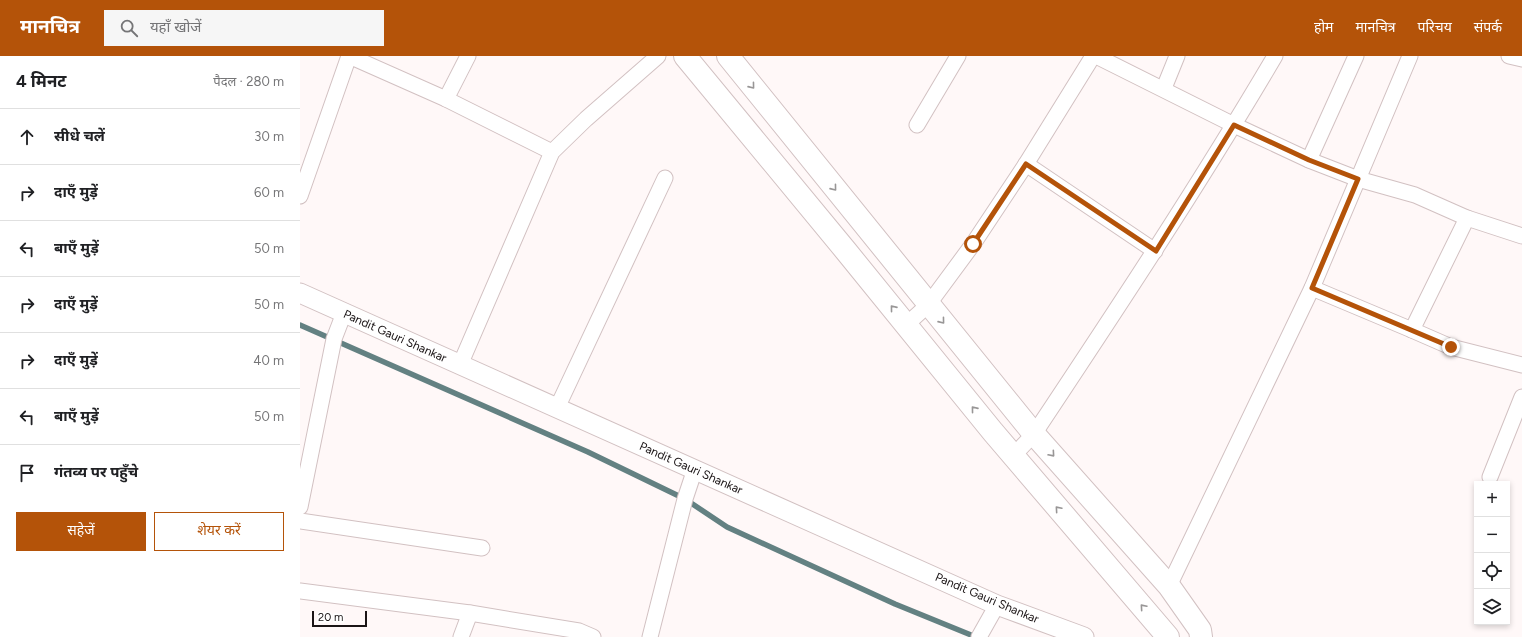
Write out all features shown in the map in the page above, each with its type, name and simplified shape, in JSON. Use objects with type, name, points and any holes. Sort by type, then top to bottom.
[{"type":"main road","points":[[685,56],[1013,456],[1168,637]]},
{"type":"main road","points":[[728,56],[1034,434],[1169,586],[1200,630],[1201,637]]},
{"type":"street","points":[[300,196],[349,56],[446,98],[552,152]]},
{"type":"street","points":[[446,98],[468,56]]},
{"type":"street","points":[[460,365],[552,152],[586,119],[658,56]]},
{"type":"street","points":[[917,125],[958,56]]},
{"type":"street","points":[[906,325],[928,304],[973,244],[1026,164],[1093,56]]},
{"type":"street","points":[[1096,56],[1164,88],[1234,125],[1309,160],[1358,179],[1415,195],[1466,218],[1522,235]]},
{"type":"street","points":[[1164,88],[1177,56]]},
{"type":"street","points":[[1013,456],[1034,434],[1156,251],[1275,56]]},
{"type":"street","points":[[1309,160],[1356,56]]},
{"type":"street","points":[[1169,586],[1312,288],[1410,56]]},
{"type":"street","points":[[1509,56],[1522,59]]},
{"type":"street","points":[[1026,164],[1156,251]]},
{"type":"street","points":[[558,408],[665,178]]},
{"type":"street","points":[[1412,330],[1466,218]]},
{"type":"street","points":[[1312,288],[1451,347],[1522,365]]},
{"type":"street","name":"Pandit Gauri Shankar","points":[[300,293],[997,604],[1084,637]]},
{"type":"street","points":[[300,507],[303,481],[334,339],[344,313]]},
{"type":"street","points":[[1490,478],[1522,397]]},
{"type":"street","points":[[650,637],[685,499],[695,469]]},
{"type":"street","points":[[300,521],[482,548]]},
{"type":"street","points":[[300,591],[470,613],[579,631],[593,637]]},
{"type":"street","points":[[979,637],[997,604]]},
{"type":"street","points":[[461,637],[470,613]]},
{"type":"waterway","points":[[300,325],[588,452],[685,499],[727,527],[895,604],[976,637]]},
{"type":"route","points":[[973,244],[1026,164],[1156,251],[1234,125],[1309,160],[1358,179],[1312,288],[1451,347]]}]
